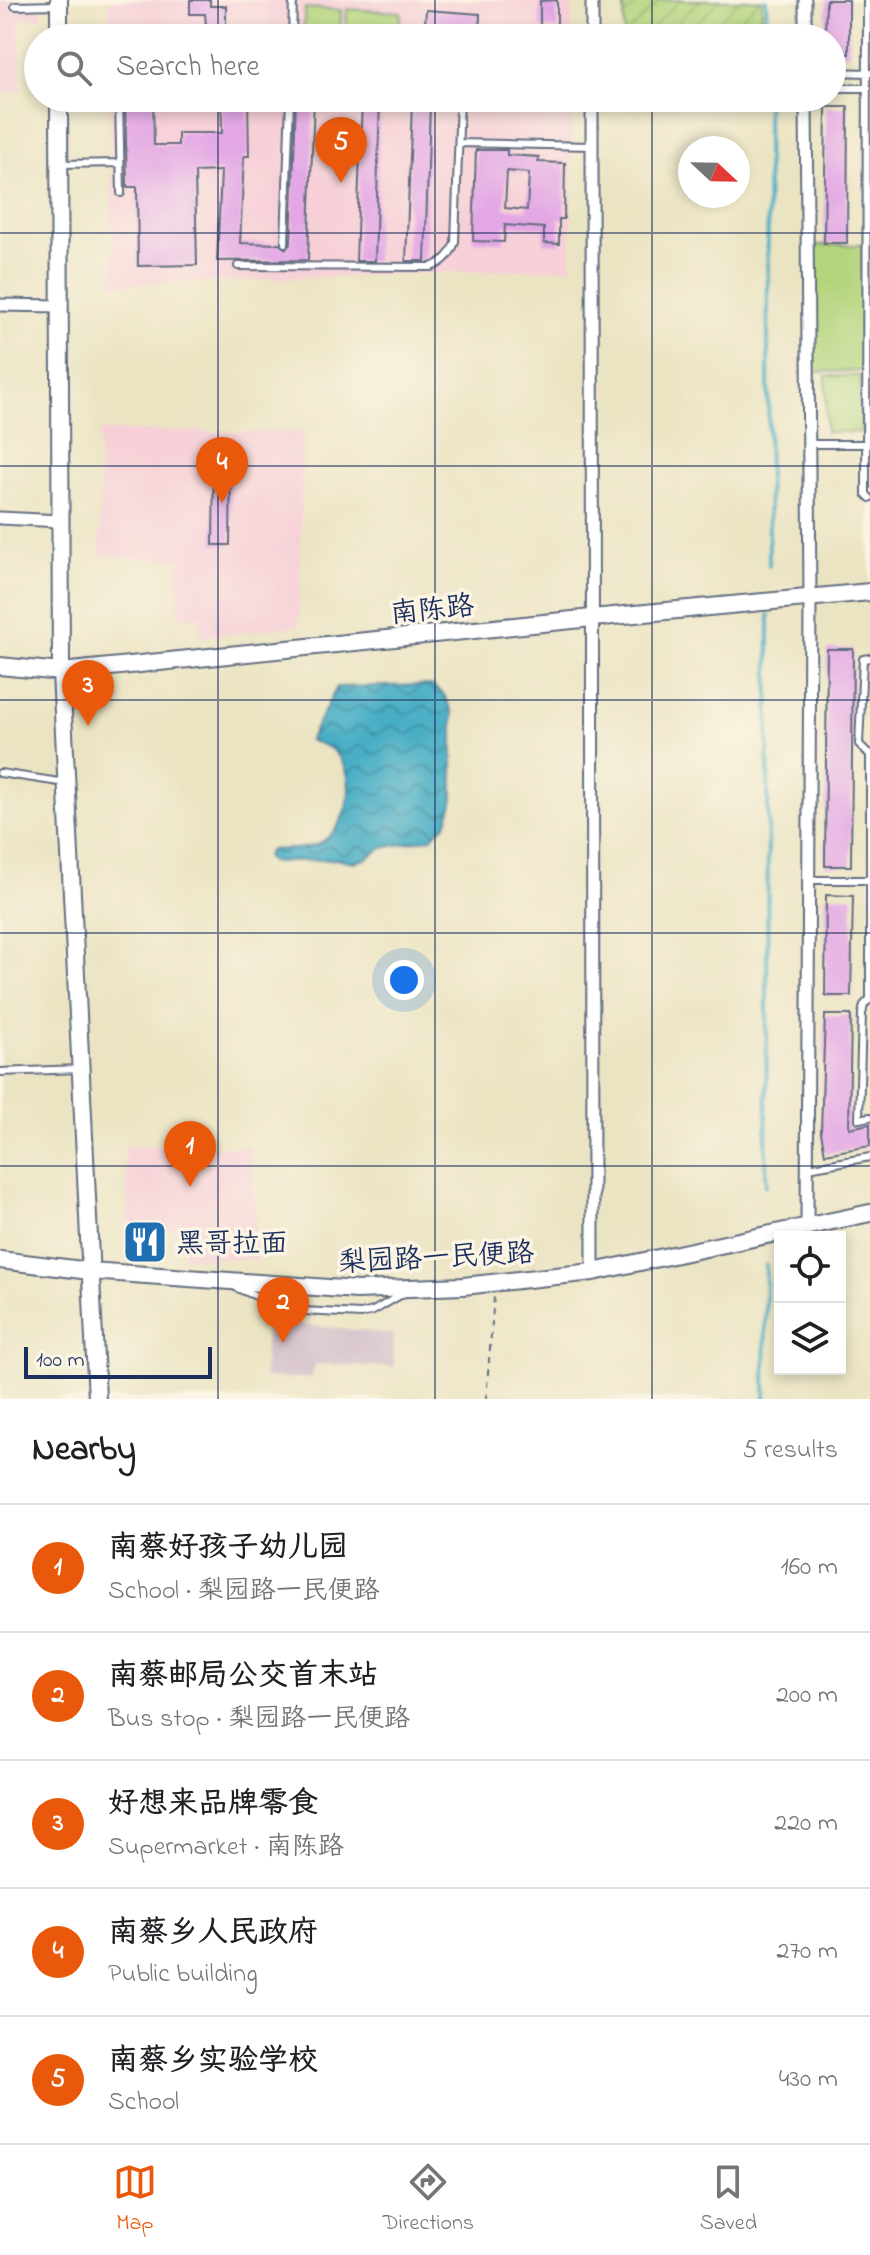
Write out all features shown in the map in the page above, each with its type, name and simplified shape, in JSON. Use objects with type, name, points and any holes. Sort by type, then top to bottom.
[{"type":"street","points":[[592,0],[592,24]]},
{"type":"street","points":[[805,0],[805,24]]},
{"type":"street","points":[[59,2],[59,24]]},
{"type":"street","points":[[59,112],[61,672],[97,1399]]},
{"type":"street","points":[[592,112],[593,1272]]},
{"type":"street","points":[[806,112],[810,597],[807,1226]]},
{"type":"street","points":[[0,305],[60,306]]},
{"type":"street","points":[[0,518],[61,521]]},
{"type":"street","name":"南陈路","points":[[0,666],[61,672],[870,592]]},
{"type":"street","name":"梨园路一民便路","points":[[0,1260],[90,1271],[357,1290],[412,1288],[593,1272],[870,1213]]},
{"type":"lane","points":[[292,24],[293,0]]},
{"type":"lane","points":[[867,0],[866,494],[870,498]]},
{"type":"lane","points":[[15,6],[59,2]]},
{"type":"lane","points":[[846,72],[868,73]]},
{"type":"lane","points":[[846,88],[868,88]]},
{"type":"lane","points":[[119,112],[121,193]]},
{"type":"lane","points":[[285,243],[290,112]]},
{"type":"lane","points":[[238,266],[431,267],[438,264],[449,254],[455,242],[460,112]]},
{"type":"lane","points":[[459,143],[592,146]]},
{"type":"lane","points":[[60,164],[120,163]]},
{"type":"lane","points":[[809,444],[867,444]]},
{"type":"lane","points":[[870,658],[863,659],[859,744],[869,753],[869,1000],[862,1014],[859,1119],[870,1117]]},
{"type":"lane","points":[[0,773],[66,783]]},
{"type":"lane","points":[[809,880],[869,880]]},
{"type":"lane","points":[[0,1072],[80,1069]]},
{"type":"lane","points":[[808,1168],[870,1157]]},
{"type":"lane","points":[[219,1280],[282,1307],[361,1314],[373,1311],[412,1288]]},
{"type":"path","points":[[486,1399],[495,1283]]},
{"type":"shaded area","points":[[0,0],[42,0],[42,18],[19,18],[20,92],[0,92]]},
{"type":"shaded area","points":[[109,0],[572,0],[572,24],[109,24]]},
{"type":"shaded area","points":[[110,112],[572,112],[571,268],[113,285]]},
{"type":"shaded area","points":[[99,431],[303,432],[299,626],[201,637],[200,616],[178,617],[179,560],[100,556]]},
{"type":"shaded area","points":[[125,1146],[251,1147],[258,1260],[184,1257],[185,1231],[128,1227]]},
{"type":"shaded area","points":[[266,1321],[393,1334],[394,1367],[315,1364],[311,1378],[264,1378]]},
{"type":"green space","points":[[624,0],[762,0],[762,24],[624,24]]},
{"type":"green space","points":[[305,8],[341,10],[340,24],[304,24]]},
{"type":"green space","points":[[347,9],[401,12],[400,24],[346,24]]},
{"type":"green space","points":[[812,245],[862,245],[862,371],[812,372]]},
{"type":"green space","points":[[826,376],[860,376],[861,432],[826,432]]},
{"type":"water","points":[[432,685],[444,695],[453,714],[453,803],[446,824],[431,838],[382,848],[354,862],[340,859],[270,862],[266,856],[270,850],[302,848],[320,843],[339,825],[345,812],[349,785],[341,760],[330,748],[309,740],[337,687]]},
{"type":"building","points":[[190,0],[210,0],[210,6],[226,6],[226,24],[206,24],[205,14],[190,14]]},
{"type":"building","points":[[557,0],[557,24],[540,24],[540,1]]},
{"type":"building","points":[[826,0],[849,0],[849,54],[846,54],[846,24],[825,24]]},
{"type":"building","points":[[426,10],[480,14],[480,24],[425,24]]},
{"type":"building","points":[[848,107],[847,243],[824,243],[826,112],[846,112]]},
{"type":"building","points":[[125,112],[153,112],[154,145],[178,145],[178,133],[222,133],[221,112],[248,112],[249,156],[244,156],[240,243],[279,244],[286,249],[291,243],[296,112],[314,112],[308,260],[217,261],[221,171],[195,172],[197,265],[138,266],[137,187],[127,187]]},
{"type":"building","points":[[362,112],[380,112],[375,261],[356,261]]},
{"type":"building","points":[[412,112],[430,112],[425,261],[406,261]]},
{"type":"building","points":[[476,150],[507,150],[507,155],[539,157],[538,162],[565,163],[564,219],[559,219],[559,244],[544,243],[544,228],[505,225],[504,242],[473,241]],"holes":[[[507,171],[529,173],[527,210],[505,208]]]},
{"type":"building","points":[[214,460],[231,460],[230,545],[213,545]]},
{"type":"building","points":[[827,649],[853,649],[851,866],[825,866]]},
{"type":"building","points":[[826,895],[853,896],[851,996],[825,996]]},
{"type":"building","points":[[825,1015],[851,1015],[849,1128],[870,1124],[870,1146],[825,1154],[821,1132]]},
{"type":"waterway","points":[[766,0],[767,24]]},
{"type":"waterway","points":[[767,112],[769,566]]},
{"type":"waterway","points":[[766,1186],[769,615]]},
{"type":"waterway","points":[[765,1399],[766,1265]]},
{"type":"place","name":"南蔡乡实验学校","points":[[341,183]]},
{"type":"place","name":"南蔡乡人民政府","points":[[222,503]]},
{"type":"place","name":"好想来品牌零食","points":[[88,726]]},
{"type":"place","name":"南蔡好孩子幼儿园","points":[[190,1187]]},
{"type":"place","name":"黑哥拉面","points":[[145,1242]]},
{"type":"place","name":"南蔡邮局公交首末站","points":[[283,1343]]}]
